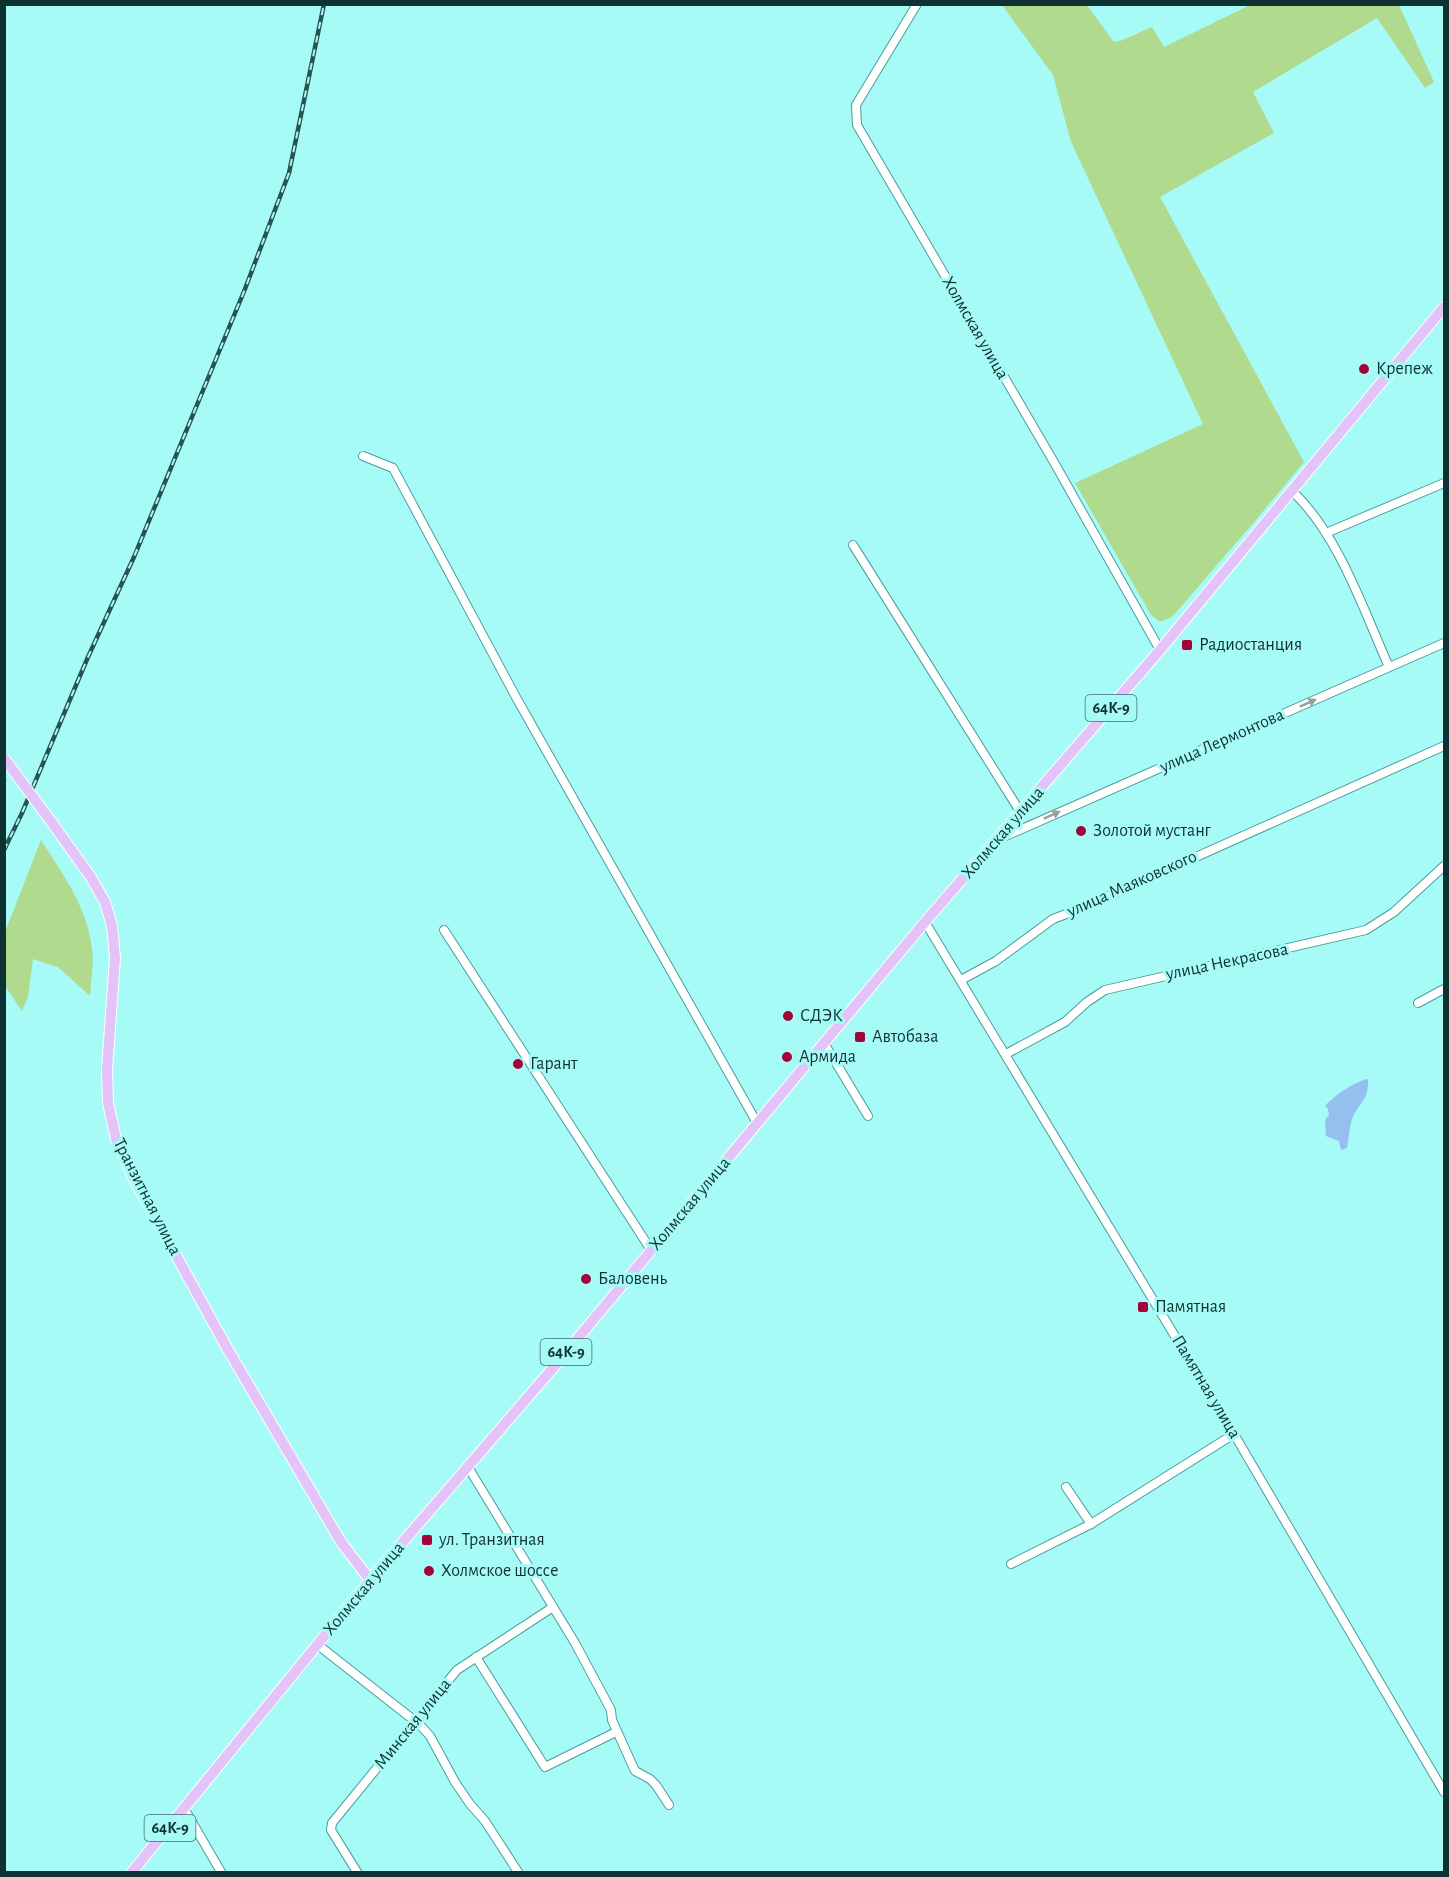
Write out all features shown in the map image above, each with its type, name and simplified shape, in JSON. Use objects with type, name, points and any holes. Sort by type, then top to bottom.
[{"type":"main road","name":"Холмская улица","points":[[132,1872],[185,1810],[370,1580],[468,1467],[925,922],[1160,650],[1444,307]]},
{"type":"main road","name":"Транзитная улица","points":[[4,758],[90,876],[105,902],[112,926],[115,958],[107,1069],[108,1103],[116,1139],[133,1177],[226,1348],[341,1542],[370,1580]]},
{"type":"street","name":"Холмская улица","points":[[917,4],[856,105],[857,125],[1160,650]]},
{"type":"street","points":[[363,456],[393,468],[517,699],[757,1123]]},
{"type":"street","points":[[1326,532],[1444,483]]},
{"type":"street","points":[[1292,492],[1304,503],[1326,532],[1352,582],[1389,667]]},
{"type":"street","points":[[853,545],[1021,813]]},
{"type":"street","name":"улица Лермонтова","points":[[999,839],[1444,643]]},
{"type":"street","name":"улица Маяковского","points":[[961,980],[996,961],[1053,918],[1082,908],[1444,746]]},
{"type":"street","name":"улица Некрасова","points":[[1006,1054],[1065,1022],[1087,1002],[1105,990],[1366,930],[1394,912],[1444,866]]},
{"type":"street","name":"Памятная улица","points":[[925,922],[1234,1434],[1444,1792]]},
{"type":"street","points":[[444,930],[651,1250]]},
{"type":"street","points":[[1418,1003],[1444,988]]},
{"type":"street","points":[[824,1043],[868,1116]]},
{"type":"street","points":[[1011,1564],[1091,1524],[1234,1434]]},
{"type":"street","points":[[468,1467],[554,1607],[611,1710],[616,1732],[634,1771],[650,1779],[669,1805]]},
{"type":"street","points":[[1066,1487],[1091,1524]]},
{"type":"street","name":"Минская улица","points":[[357,1872],[331,1830],[332,1823],[457,1670],[554,1607]]},
{"type":"street","points":[[318,1645],[415,1721],[430,1736],[455,1782],[470,1804],[486,1821],[518,1872]]},
{"type":"street","points":[[476,1658],[545,1767],[616,1732]]},
{"type":"street","points":[[185,1810],[221,1872]]},
{"type":"green space","points":[[1002,5],[1087,5],[1114,42],[1152,27],[1164,47],[1250,5],[1399,5],[1434,82],[1425,88],[1377,18],[1253,92],[1274,133],[1160,197],[1304,462],[1172,617],[1160,622],[1151,615],[1075,483],[1203,424],[1071,142],[1053,75]]},
{"type":"green space","points":[[41,840],[80,905],[90,934],[93,967],[90,996],[58,967],[33,959],[28,997],[22,1011],[5,986],[5,932]]},
{"type":"water","points":[[1368,1079],[1365,1097],[1352,1119],[1347,1148],[1341,1150],[1339,1141],[1326,1136],[1325,1120],[1329,1115],[1325,1106],[1345,1090]]},
{"type":"railway","points":[[4,850],[134,557],[245,289],[289,173],[324,4]]},
{"type":"place","name":"Крепеж","points":[[1364,369]]},
{"type":"place","name":"Радиостанция","points":[[1187,645]]},
{"type":"place","name":"Золотой мустанг","points":[[1081,831]]},
{"type":"place","name":"СДЭК","points":[[788,1016]]},
{"type":"place","name":"Автобаза","points":[[860,1037]]},
{"type":"place","name":"Армида","points":[[787,1057]]},
{"type":"place","name":"Гарант","points":[[518,1064]]},
{"type":"place","name":"Баловень","points":[[586,1279]]},
{"type":"place","name":"Памятная","points":[[1143,1307]]},
{"type":"place","name":"ул. Транзитная","points":[[427,1540]]},
{"type":"place","name":"Холмское шоссе","points":[[429,1571]]}]
